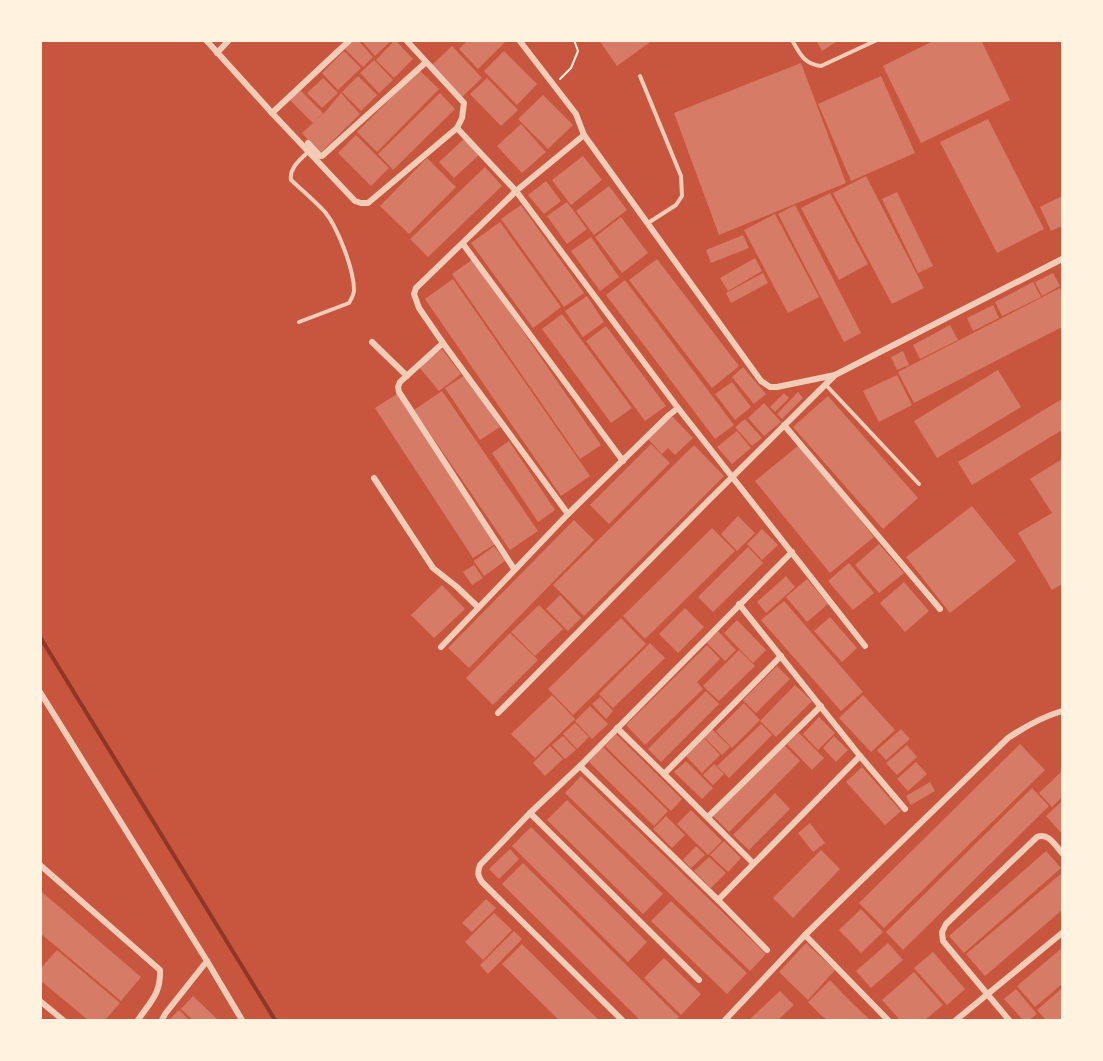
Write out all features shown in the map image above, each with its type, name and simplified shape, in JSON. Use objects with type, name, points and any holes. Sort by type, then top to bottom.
[{"type":"street","points":[[206,40],[354,201],[361,203],[368,203],[457,128],[462,118],[464,103],[406,40]]},
{"type":"street","points":[[217,53],[230,40]]},
{"type":"street","points":[[272,113],[350,40]]},
{"type":"street","points":[[519,40],[576,114],[584,135],[628,198],[648,222],[761,381],[770,387],[835,375],[1062,259]]},
{"type":"street","points":[[308,143],[322,156],[425,63]]},
{"type":"street","points":[[457,128],[516,191],[678,408],[865,646]]},
{"type":"street","points":[[568,514],[443,343],[419,308],[414,294],[416,288],[516,191],[584,135]]},
{"type":"street","points":[[463,244],[623,461]]},
{"type":"street","points":[[372,342],[406,376]]},
{"type":"street","points":[[443,343],[400,382],[399,392],[514,569]]},
{"type":"street","points":[[498,713],[835,375]]},
{"type":"street","points":[[441,647],[568,514],[678,408]]},
{"type":"street","points":[[784,425],[940,609]]},
{"type":"street","points":[[374,478],[432,568],[457,587],[478,608]]},
{"type":"street","points":[[622,1020],[482,882],[478,875],[480,866],[530,813],[580,766],[792,552]]},
{"type":"street","points":[[739,604],[905,809]]},
{"type":"street","points":[[664,774],[781,656]]},
{"type":"street","points":[[40,692],[242,1020]]},
{"type":"street","points":[[708,817],[821,706]]},
{"type":"street","points":[[725,1020],[805,935],[1008,738],[1028,725],[1062,711]]},
{"type":"street","points":[[617,728],[753,863]]},
{"type":"street","points":[[718,900],[860,756]]},
{"type":"street","points":[[580,766],[767,950]]},
{"type":"street","points":[[530,813],[699,980]]},
{"type":"street","points":[[1009,1020],[943,941],[942,932],[946,924],[1037,837],[1047,836],[1062,853]]},
{"type":"street","points":[[40,865],[160,970],[161,981],[158,991],[138,1020]]},
{"type":"street","points":[[956,1020],[1062,933]]},
{"type":"street","points":[[805,935],[888,1020]]},
{"type":"street","points":[[162,1020],[207,961]]},
{"type":"street","points":[[40,1001],[63,1020]]},
{"type":"lane","points":[[792,40],[804,59],[812,65],[821,66],[877,40]]},
{"type":"lane","points":[[640,76],[681,176],[682,196],[676,205],[648,222]]},
{"type":"lane","points":[[299,322],[349,303],[354,291],[341,241],[326,214],[291,180],[292,169],[308,152]]},
{"type":"lane","points":[[826,384],[919,484]]},
{"type":"path","points":[[554,86],[571,68],[578,51],[574,40]]},
{"type":"building","points":[[354,40],[358,40],[373,57],[363,67],[345,49]]},
{"type":"building","points":[[361,40],[392,40],[375,56]]},
{"type":"building","points":[[395,40],[413,59],[394,78],[376,60]]},
{"type":"building","points":[[468,40],[507,40],[478,69],[459,49]]},
{"type":"building","points":[[599,40],[653,40],[617,66]]},
{"type":"building","points":[[816,40],[839,40],[822,51]]},
{"type":"building","points":[[935,40],[981,40],[1010,100],[921,143],[883,66]]},
{"type":"building","points":[[452,46],[482,78],[462,97],[432,65]]},
{"type":"building","points":[[344,51],[361,68],[338,90],[322,73]]},
{"type":"building","points":[[504,51],[537,84],[517,105],[484,71]]},
{"type":"building","points":[[374,60],[393,80],[379,93],[360,73]]},
{"type":"building","points":[[801,63],[846,183],[719,235],[674,113]]},
{"type":"building","points":[[419,70],[439,89],[377,152],[357,132]]},
{"type":"building","points":[[358,76],[377,95],[361,111],[342,92]]},
{"type":"building","points":[[881,76],[915,153],[851,181],[818,104]]},
{"type":"building","points":[[323,78],[338,93],[322,108],[307,93]]},
{"type":"building","points":[[487,78],[518,110],[501,126],[470,94]]},
{"type":"building","points":[[299,89],[323,113],[315,121],[326,111],[341,93],[360,114],[320,153],[302,133],[313,123],[289,99]]},
{"type":"building","points":[[440,93],[455,109],[393,170],[378,154]]},
{"type":"building","points":[[543,95],[573,125],[548,149],[518,119]]},
{"type":"building","points":[[988,119],[1044,229],[997,253],[940,142]]},
{"type":"building","points":[[521,124],[546,152],[522,173],[497,146]]},
{"type":"building","points":[[356,135],[389,168],[371,186],[338,153]]},
{"type":"building","points":[[464,139],[479,155],[454,178],[439,162]]},
{"type":"building","points":[[583,156],[602,180],[571,205],[552,180]]},
{"type":"building","points":[[427,158],[456,187],[409,234],[380,206]]},
{"type":"building","points":[[485,167],[502,186],[428,257],[410,239]]},
{"type":"building","points":[[866,176],[924,288],[892,304],[833,193]]},
{"type":"building","points":[[546,181],[561,201],[544,214],[528,195]]},
{"type":"building","points":[[609,186],[627,210],[594,235],[576,211]]},
{"type":"building","points":[[897,192],[933,266],[918,273],[882,199]]},
{"type":"building","points":[[830,193],[868,264],[839,280],[801,208]]},
{"type":"building","points":[[1062,196],[1062,226],[1051,231],[1040,207]]},
{"type":"building","points":[[567,202],[587,229],[567,244],[547,216]]},
{"type":"building","points":[[521,205],[584,293],[564,307],[501,219]]},
{"type":"building","points":[[795,205],[861,333],[844,342],[778,214]]},
{"type":"building","points":[[775,214],[819,297],[788,313],[744,230]]},
{"type":"building","points":[[621,217],[648,253],[622,273],[595,237]]},
{"type":"building","points":[[500,222],[561,307],[533,328],[471,243]]},
{"type":"building","points":[[743,235],[749,248],[711,263],[706,250]]},
{"type":"building","points":[[591,237],[619,277],[600,291],[571,251]]},
{"type":"building","points":[[755,258],[762,271],[728,291],[720,278]]},
{"type":"building","points":[[473,259],[601,445],[580,459],[452,274]]},
{"type":"building","points":[[657,259],[739,366],[712,388],[629,280]]},
{"type":"building","points":[[763,273],[768,283],[731,303],[726,293]]},
{"type":"building","points":[[1053,273],[1060,286],[1042,296],[1035,282]]},
{"type":"building","points":[[453,279],[590,476],[561,496],[425,299]]},
{"type":"building","points":[[625,280],[734,425],[715,439],[606,295]]},
{"type":"building","points":[[1033,282],[1041,297],[1002,316],[995,302]]},
{"type":"building","points":[[1060,288],[1062,327],[914,403],[898,372]]},
{"type":"building","points":[[587,296],[604,322],[583,337],[565,311]]},
{"type":"building","points":[[993,305],[999,318],[973,331],[967,318]]},
{"type":"building","points":[[562,314],[632,408],[611,423],[542,329]]},
{"type":"building","points":[[950,325],[958,340],[920,359],[913,345]]},
{"type":"building","points":[[606,326],[666,406],[645,421],[586,341]]},
{"type":"building","points":[[442,349],[461,374],[439,391],[419,367]]},
{"type":"building","points":[[903,351],[909,365],[897,370],[891,357]]},
{"type":"building","points":[[743,367],[766,394],[754,404],[732,377]]},
{"type":"building","points":[[998,370],[1021,407],[937,458],[914,421]]},
{"type":"building","points":[[465,375],[500,427],[480,440],[445,388]]},
{"type":"building","points":[[897,375],[912,405],[879,422],[863,391]]},
{"type":"building","points":[[732,382],[751,407],[735,420],[715,394]]},
{"type":"building","points":[[442,391],[538,531],[510,550],[414,410]]},
{"type":"building","points":[[798,392],[803,398],[782,419],[777,414]]},
{"type":"building","points":[[784,393],[789,398],[775,412],[770,407]]},
{"type":"building","points":[[397,394],[495,544],[473,558],[375,408]]},
{"type":"building","points":[[828,396],[918,498],[883,529],[793,427]]},
{"type":"building","points":[[1062,399],[1062,430],[972,485],[958,462]]},
{"type":"building","points":[[764,403],[781,422],[764,436],[748,418]]},
{"type":"building","points":[[672,416],[693,438],[675,455],[668,448],[662,454],[648,439]]},
{"type":"building","points":[[745,419],[762,438],[752,446],[735,427]]},
{"type":"building","points":[[737,431],[751,448],[732,464],[717,447]]},
{"type":"building","points":[[509,441],[555,510],[538,522],[492,453]]},
{"type":"building","points":[[651,444],[670,463],[609,524],[590,505]]},
{"type":"building","points":[[694,445],[724,476],[584,616],[553,585]]},
{"type":"building","points":[[799,445],[874,537],[830,573],[755,481]]},
{"type":"building","points":[[1062,459],[1062,584],[1052,590],[1018,533],[1052,513],[1030,479]]},
{"type":"building","points":[[972,506],[1016,561],[950,613],[906,557]]},
{"type":"building","points":[[738,516],[755,533],[737,551],[721,534]]},
{"type":"building","points":[[574,520],[594,540],[469,668],[448,648]]},
{"type":"building","points":[[712,528],[735,551],[645,639],[623,616]]},
{"type":"building","points":[[762,529],[778,545],[762,560],[747,544]]},
{"type":"building","points":[[879,544],[904,573],[879,593],[855,565]]},
{"type":"building","points":[[494,546],[505,561],[484,576],[474,561]]},
{"type":"building","points":[[748,547],[763,563],[713,612],[698,597]]},
{"type":"building","points":[[849,563],[874,593],[853,610],[828,581]]},
{"type":"building","points":[[474,565],[483,578],[472,585],[463,572]]},
{"type":"building","points":[[786,576],[795,587],[766,613],[757,602]]},
{"type":"building","points":[[807,579],[828,604],[807,622],[786,597]]},
{"type":"building","points":[[904,582],[929,611],[905,632],[880,603]]},
{"type":"building","points":[[442,585],[465,609],[434,638],[411,615]]},
{"type":"building","points":[[560,595],[581,618],[568,631],[546,609]]},
{"type":"building","points":[[784,601],[863,692],[841,711],[761,620]]},
{"type":"building","points":[[539,605],[563,629],[535,656],[511,632]]},
{"type":"building","points":[[685,608],[704,627],[678,653],[659,634]]},
{"type":"building","points":[[830,617],[857,648],[842,662],[814,631]]},
{"type":"building","points":[[621,618],[646,644],[573,715],[548,689]]},
{"type":"building","points":[[737,620],[766,650],[753,663],[724,633]]},
{"type":"building","points":[[718,631],[736,650],[725,661],[706,642]]},
{"type":"building","points":[[510,633],[538,660],[493,705],[466,678]]},
{"type":"building","points":[[650,643],[665,658],[613,708],[599,694]]},
{"type":"building","points":[[707,645],[720,659],[697,682],[703,689],[645,745],[626,725]]},
{"type":"building","points":[[739,650],[755,666],[719,701],[703,686]]},
{"type":"building","points":[[777,666],[790,679],[756,713],[743,700]]},
{"type":"building","points":[[795,685],[812,701],[776,737],[760,721]]},
{"type":"building","points":[[706,691],[719,704],[661,762],[648,749]]},
{"type":"building","points":[[552,695],[575,719],[535,758],[511,734]]},
{"type":"building","points":[[863,695],[895,730],[871,752],[839,718]]},
{"type":"building","points":[[600,697],[613,711],[606,719],[592,704]]},
{"type":"building","points":[[744,703],[760,720],[732,748],[716,731]]},
{"type":"building","points":[[590,706],[608,724],[592,739],[575,721]]},
{"type":"building","points":[[819,717],[835,733],[818,750],[803,734]]},
{"type":"building","points":[[575,723],[589,737],[577,749],[563,734]]},
{"type":"building","points":[[761,724],[772,735],[729,778],[717,766]]},
{"type":"building","points":[[711,728],[730,747],[722,755],[703,736]]},
{"type":"building","points":[[901,729],[910,739],[886,760],[877,750]]},
{"type":"building","points":[[799,733],[824,758],[812,770],[787,744]]},
{"type":"building","points":[[616,734],[682,799],[671,811],[605,746]]},
{"type":"building","points":[[563,736],[576,750],[565,759],[552,745]]},
{"type":"building","points":[[834,736],[848,750],[836,762],[823,748]]},
{"type":"building","points":[[704,738],[720,755],[702,773],[686,756]]},
{"type":"building","points":[[1020,744],[1045,770],[884,928],[859,903]]},
{"type":"building","points":[[784,745],[800,761],[729,832],[713,816]]},
{"type":"building","points":[[907,745],[917,757],[897,775],[886,763]]},
{"type":"building","points":[[550,746],[563,759],[545,776],[533,763]]},
{"type":"building","points":[[603,747],[668,811],[654,826],[589,762]]},
{"type":"building","points":[[686,761],[713,788],[702,799],[674,772]]},
{"type":"building","points":[[916,762],[927,774],[908,791],[897,779]]},
{"type":"building","points":[[714,764],[724,774],[713,785],[703,775]]},
{"type":"building","points":[[862,767],[901,811],[885,825],[846,782]]},
{"type":"building","points":[[1062,771],[1062,797],[1052,807],[1039,793]]},
{"type":"building","points":[[581,776],[766,954],[750,971],[565,793]]},
{"type":"building","points":[[930,782],[935,791],[911,805],[906,796]]},
{"type":"building","points":[[1032,788],[1049,806],[903,950],[886,932]]},
{"type":"building","points":[[775,793],[790,809],[749,850],[733,835]]},
{"type":"building","points":[[567,800],[663,894],[643,914],[547,820]]},
{"type":"building","points":[[1062,801],[1062,834],[1046,816]]},
{"type":"building","points":[[691,810],[722,841],[708,855],[677,824]]},
{"type":"building","points":[[666,816],[685,835],[672,848],[653,829]]},
{"type":"building","points":[[810,823],[825,843],[813,852],[798,833]]},
{"type":"building","points":[[531,827],[647,942],[628,962],[512,846]]},
{"type":"building","points":[[724,841],[741,858],[728,872],[710,855]]},
{"type":"building","points":[[696,846],[705,855],[691,868],[683,860]]},
{"type":"building","points":[[510,849],[519,859],[499,879],[489,869]]},
{"type":"building","points":[[821,850],[840,869],[793,918],[773,898]]},
{"type":"building","points":[[1046,851],[1061,868],[964,953],[949,936]]},
{"type":"building","points":[[709,857],[726,873],[711,888],[694,871]]},
{"type":"building","points":[[523,863],[679,1017],[676,1020],[640,1020],[502,884]]},
{"type":"building","points":[[1062,873],[1062,910],[985,976],[966,954]]},
{"type":"building","points":[[42,892],[141,977],[121,1001],[40,933],[40,894]]},
{"type":"building","points":[[486,899],[496,908],[472,932],[462,923]]},
{"type":"building","points":[[671,901],[747,973],[727,994],[651,921]]},
{"type":"building","points":[[861,909],[883,932],[861,953],[839,930]]},
{"type":"building","points":[[494,913],[512,930],[483,960],[465,942]]},
{"type":"building","points":[[514,931],[522,939],[488,974],[480,965]]},
{"type":"building","points":[[806,943],[835,970],[808,1000],[779,972]]},
{"type":"building","points":[[888,943],[903,960],[871,988],[856,971]]},
{"type":"building","points":[[522,944],[599,1020],[559,1020],[502,964]]},
{"type":"building","points":[[1062,948],[1062,984],[1035,1007],[1017,986]]},
{"type":"building","points":[[57,950],[120,1003],[105,1020],[88,1020],[40,980],[40,969]]},
{"type":"building","points":[[933,952],[965,989],[947,1005],[914,968]]},
{"type":"building","points":[[664,958],[701,994],[681,1015],[644,978]]},
{"type":"building","points":[[914,972],[943,1005],[925,1020],[900,1020],[882,1000]]},
{"type":"building","points":[[830,980],[870,1020],[827,1020],[821,1015],[808,1002]]},
{"type":"building","points":[[1062,988],[1062,1018],[1046,1020],[1037,1010]]},
{"type":"building","points":[[1016,989],[1037,1014],[1029,1020],[1023,1020],[1004,999]]},
{"type":"building","points":[[780,991],[794,1005],[778,1020],[749,1020]]},
{"type":"building","points":[[193,996],[218,1020],[193,1020],[181,1009]]},
{"type":"building","points":[[179,1010],[187,1018],[190,1020],[169,1020]]},
{"type":"waterway","points":[[40,637],[275,1020]]}]
